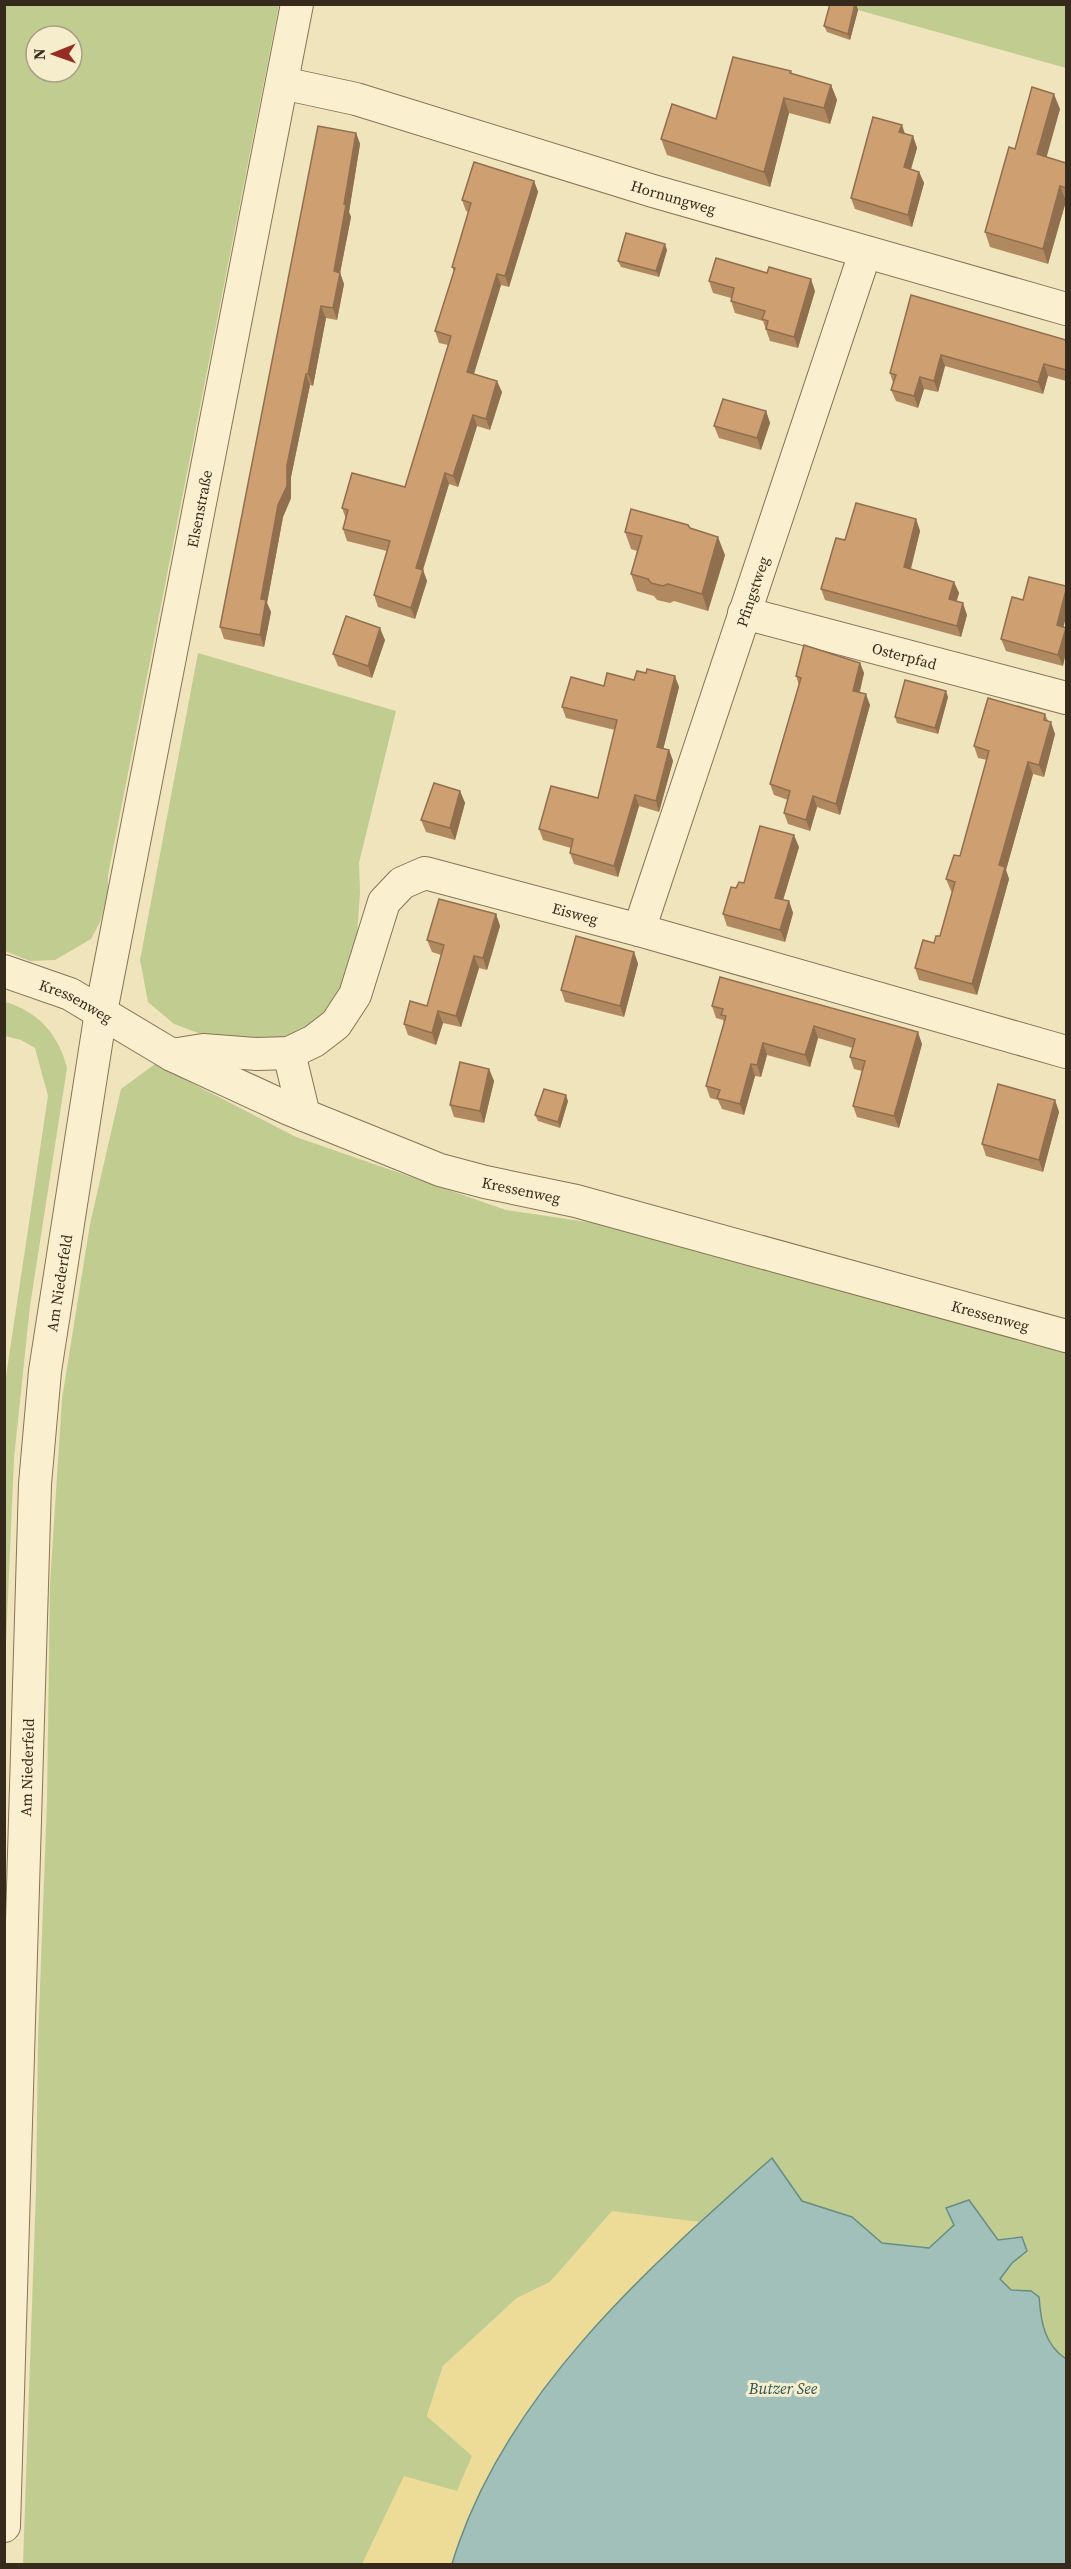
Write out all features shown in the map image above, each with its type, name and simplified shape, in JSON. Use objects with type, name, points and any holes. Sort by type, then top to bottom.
[{"type":"street","name":"Elsenstraße","points":[[101,1012],[297,4]]},
{"type":"street","name":"Hornungweg","points":[[282,83],[356,99],[653,191],[1066,309]]},
{"type":"street","name":"Pfingstweg","points":[[639,930],[865,253]]},
{"type":"street","name":"Osterpfad","points":[[744,613],[1066,698]]},
{"type":"street","name":"Eisweg","points":[[172,1055],[203,1050],[257,1054],[290,1053],[314,1041],[336,1024],[355,995],[384,902],[402,882],[424,873],[639,930],[1066,1052]]},
{"type":"street","name":"Kressenweg","points":[[4,971],[70,994],[172,1055],[304,1115],[440,1170],[576,1201],[1066,1336]]},
{"type":"street","name":"Am Niederfeld","points":[[4,2526],[35,1484],[45,1371],[101,1012]]},
{"type":"street","points":[[290,1053],[304,1115]]},
{"type":"green space","points":[[4,5],[279,5],[101,920],[91,939],[55,960],[30,961],[5,951]]},
{"type":"green space","points":[[838,5],[1066,5],[1066,68],[858,10]]},
{"type":"green space","points":[[198,653],[396,711],[359,863],[360,893],[357,935],[343,990],[323,1019],[294,1036],[263,1042],[214,1039],[174,1024],[148,1002],[140,960]]},
{"type":"green space","points":[[5,1002],[27,1011],[45,1026],[59,1045],[67,1068],[30,1306],[14,1458],[5,1666],[5,1383],[48,1096],[35,1048],[21,1040],[5,1036]]},
{"type":"green space","points":[[155,1064],[296,1137],[506,1210],[621,1227],[1066,1349],[1066,2359],[1048,2339],[1041,2315],[1039,2297],[1031,2291],[1011,2290],[1000,2279],[1012,2263],[1027,2251],[1013,2237],[998,2240],[969,2200],[955,2225],[929,2248],[882,2243],[852,2217],[802,2201],[772,2159],[699,2222],[612,2212],[550,2282],[517,2298],[443,2366],[427,2416],[473,2456],[457,2491],[363,2564],[23,2564],[47,1801],[50,1584],[62,1399],[90,1224],[121,1089]]},
{"type":"sand","points":[[612,2211],[699,2222],[583,2340],[536,2399],[496,2462],[464,2529],[452,2564],[362,2564],[404,2476],[457,2491],[472,2456],[427,2416],[443,2366],[517,2298],[550,2282]]},
{"type":"water","name":"Butzer See","points":[[772,2158],[802,2201],[852,2217],[882,2243],[929,2248],[954,2225],[946,2208],[969,2200],[998,2240],[1022,2237],[1027,2251],[1012,2263],[1000,2279],[1011,2290],[1031,2291],[1039,2297],[1041,2315],[1048,2339],[1066,2359],[1066,2564],[452,2564],[475,2503],[505,2446],[542,2392],[583,2340],[628,2292],[675,2245]]},
{"type":"building","points":[[830,4],[855,4],[848,34],[824,26]]},
{"type":"building","points":[[733,57],[791,71],[790,73],[831,85],[824,108],[784,98],[764,172],[661,139],[672,104],[716,119]]},
{"type":"building","points":[[1032,87],[1054,94],[1037,154],[1066,163],[1066,188],[1060,186],[1043,249],[985,232],[1009,147],[1015,149]]},
{"type":"building","points":[[873,117],[902,125],[899,132],[913,136],[904,167],[919,172],[908,215],[851,198]]},
{"type":"building","points":[[318,126],[356,133],[334,271],[340,273],[333,308],[321,306],[287,465],[287,486],[278,505],[261,599],[266,600],[260,635],[220,627]]},
{"type":"building","points":[[474,162],[534,181],[505,276],[497,274],[467,372],[497,381],[486,419],[473,415],[453,476],[445,473],[416,568],[423,570],[411,608],[374,595],[390,541],[343,529],[348,510],[342,508],[352,473],[405,487],[451,336],[435,331],[455,268],[452,267],[471,203],[462,200]]},
{"type":"building","points":[[626,233],[665,244],[656,271],[618,261]]},
{"type":"building","points":[[716,258],[767,273],[769,267],[811,279],[794,337],[766,329],[768,321],[762,319],[765,311],[731,301],[734,288],[709,281]]},
{"type":"building","points":[[911,295],[1066,340],[1066,370],[1044,364],[1038,382],[941,355],[934,381],[920,377],[914,396],[891,390],[896,375],[890,373]]},
{"type":"building","points":[[723,399],[766,411],[757,438],[714,426]]},
{"type":"building","points":[[856,503],[916,519],[904,567],[954,582],[949,599],[963,603],[957,626],[821,589],[836,538],[845,540]]},
{"type":"building","points":[[631,509],[688,525],[690,528],[718,537],[702,594],[668,584],[663,586],[651,583],[648,579],[631,574],[642,536],[625,532]]},
{"type":"building","points":[[1029,577],[1066,586],[1057,625],[1066,628],[1058,655],[1001,639],[1012,597],[1023,600]]},
{"type":"building","points":[[346,616],[380,628],[368,666],[333,654]]},
{"type":"building","points":[[804,645],[860,663],[853,691],[866,694],[836,804],[813,796],[806,820],[784,813],[790,791],[770,784],[801,678],[796,676]]},
{"type":"building","points":[[647,669],[675,676],[657,747],[669,750],[656,801],[635,795],[614,866],[570,853],[573,839],[539,829],[551,786],[598,798],[617,720],[562,707],[571,677],[604,686],[607,673],[634,680],[637,671],[646,673]]},
{"type":"building","points":[[905,680],[946,691],[935,728],[895,717]]},
{"type":"building","points":[[988,698],[1045,714],[1044,720],[1051,722],[1039,765],[1028,762],[999,865],[1005,867],[972,984],[915,968],[923,940],[934,943],[936,936],[940,936],[955,882],[946,879],[954,855],[960,856],[989,751],[974,746]]},
{"type":"building","points":[[434,783],[460,791],[450,828],[421,820]]},
{"type":"building","points":[[760,826],[794,835],[775,898],[789,901],[780,930],[723,914],[731,887],[736,888],[739,882],[744,883]]},
{"type":"building","points":[[439,899],[496,914],[483,958],[474,956],[456,1016],[438,1011],[432,1033],[404,1024],[410,1001],[427,1006],[444,945],[427,940]]},
{"type":"building","points":[[576,936],[634,952],[620,1006],[561,990]]},
{"type":"building","points":[[720,977],[918,1032],[894,1116],[853,1106],[865,1061],[850,1057],[855,1039],[814,1026],[805,1055],[763,1043],[757,1065],[751,1064],[740,1104],[717,1098],[720,1090],[706,1086],[726,1016],[721,1015],[723,1009],[712,1006]]},
{"type":"building","points":[[460,1062],[489,1069],[480,1111],[450,1105]]},
{"type":"building","points":[[998,1084],[1055,1100],[1039,1160],[982,1144]]},
{"type":"building","points":[[544,1089],[566,1095],[558,1122],[535,1115]]}]
